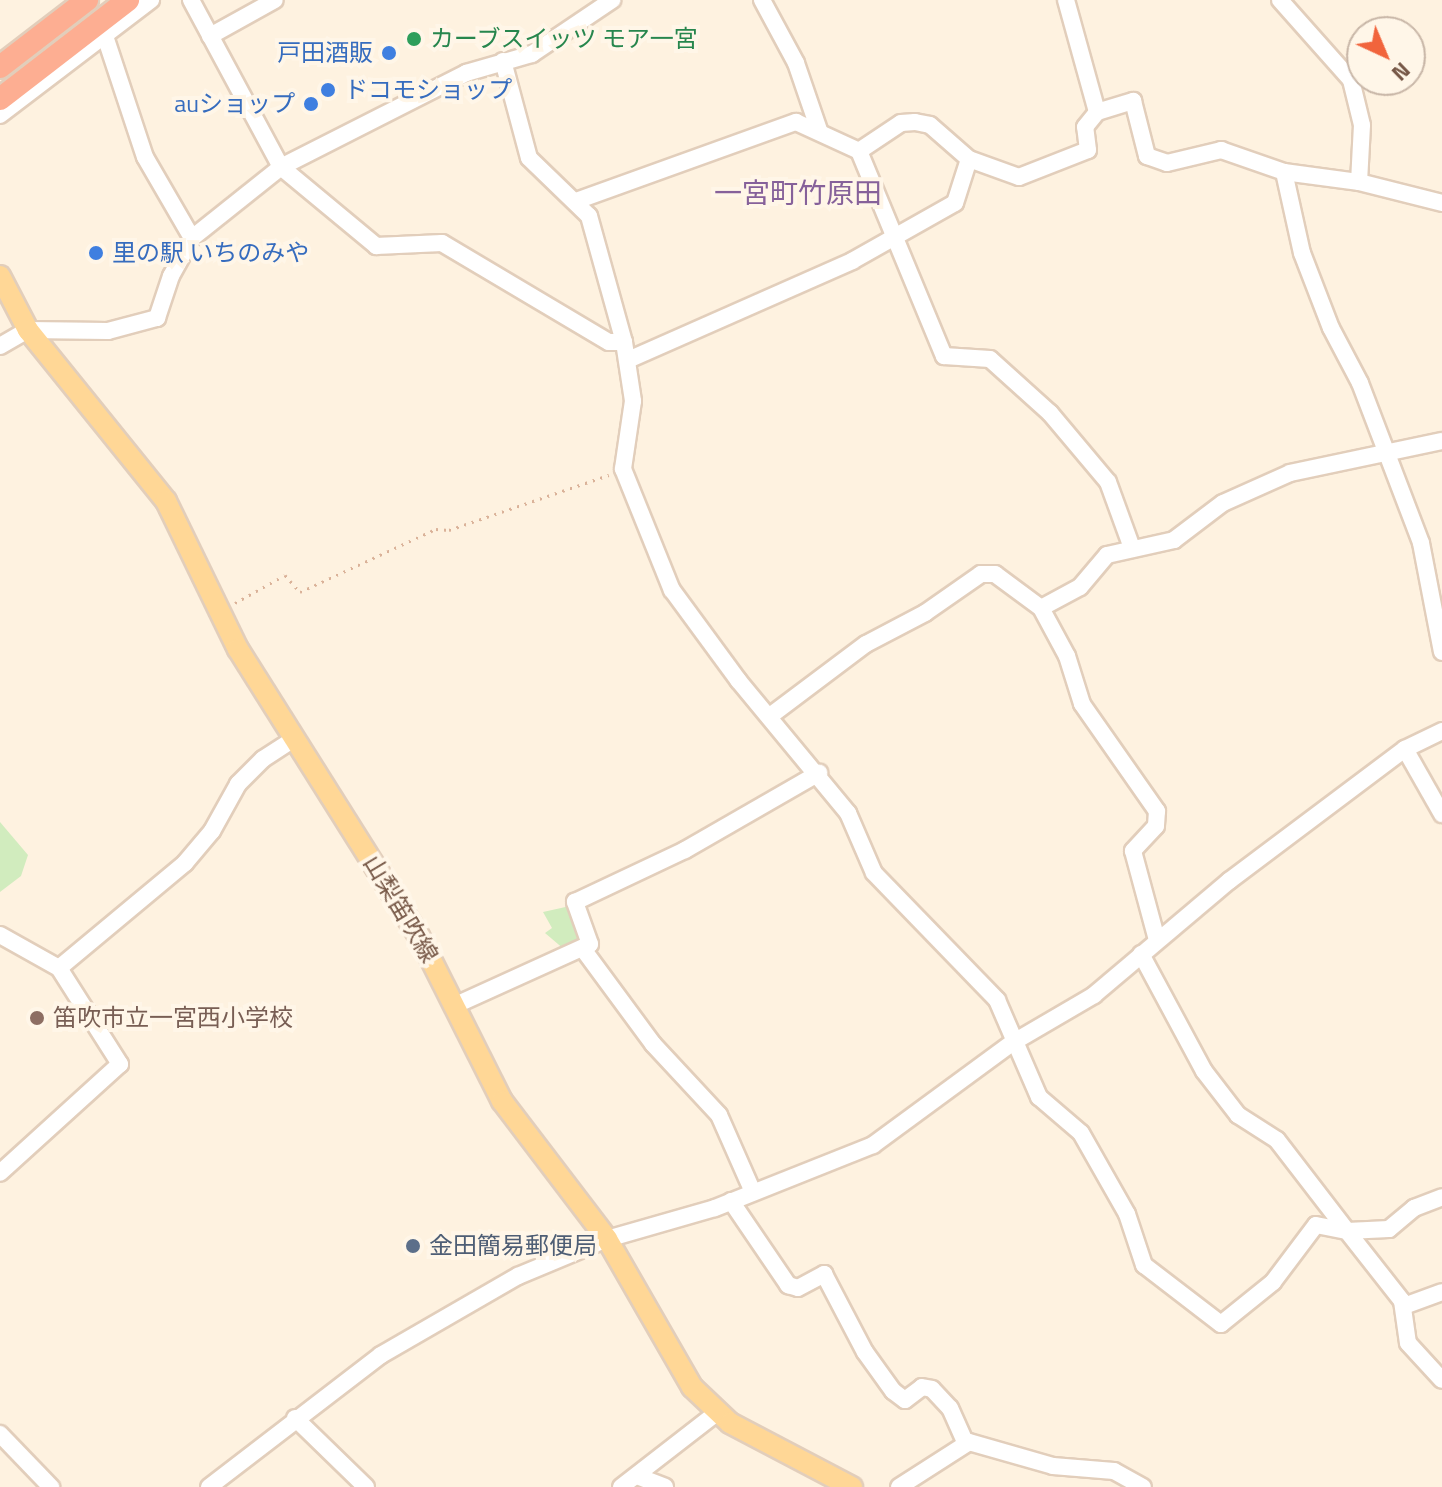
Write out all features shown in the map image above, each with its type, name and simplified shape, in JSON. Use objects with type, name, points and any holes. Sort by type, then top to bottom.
[{"type":"highway","points":[[0,67],[87,0]]},
{"type":"highway","points":[[0,99],[102,28],[128,0]]},
{"type":"main road","name":"山梨笛吹線","points":[[0,276],[28,330],[166,501],[219,612],[458,1004],[519,1128],[607,1239],[686,1378],[715,1414],[852,1487]]},
{"type":"street","points":[[0,115],[102,28],[151,0]]},
{"type":"street","points":[[191,0],[281,167],[376,246],[442,243],[609,342],[624,342]]},
{"type":"street","points":[[210,36],[275,0]]},
{"type":"street","points":[[0,346],[28,330],[108,331],[157,318],[171,276],[192,238],[281,167],[466,73],[539,50],[612,0]]},
{"type":"street","points":[[762,0],[796,63],[819,130]]},
{"type":"street","points":[[1066,0],[1097,112]]},
{"type":"street","points":[[1280,0],[1351,80],[1362,125],[1359,182]]},
{"type":"street","points":[[102,28],[145,157],[192,238]]},
{"type":"street","points":[[503,61],[529,158],[589,216],[628,360],[633,401],[623,469],[672,590],[770,716],[819,773],[855,826],[874,873],[997,1000],[1012,1043],[1039,1097],[1081,1133],[1127,1214],[1144,1265],[1221,1324],[1273,1282],[1316,1225],[1347,1231],[1389,1229],[1414,1208],[1442,1197]]},
{"type":"street","points":[[859,151],[901,123],[915,122],[930,125],[969,159],[1019,177],[1088,150],[1085,127],[1097,112],[1133,101],[1147,156],[1167,163],[1221,150],[1284,172],[1359,182],[1442,203]]},
{"type":"street","points":[[576,201],[796,122],[859,151],[944,356],[990,359],[1050,413],[1108,482],[1132,548]]},
{"type":"street","points":[[628,360],[852,261],[955,203],[969,159]]},
{"type":"street","points":[[1284,172],[1302,253],[1387,455],[1433,585],[1442,652]]},
{"type":"street","points":[[1041,608],[1080,587],[1107,555],[1174,540],[1223,503],[1290,473],[1442,441]]},
{"type":"street","points":[[770,716],[866,644],[925,613],[981,574],[995,574],[1041,608],[1067,656],[1082,704],[1157,811],[1156,826],[1133,851],[1157,940]]},
{"type":"street","points":[[209,1487],[295,1418],[407,1339],[518,1276],[607,1239],[731,1201],[873,1145],[1012,1043],[1094,995],[1157,940],[1405,749],[1442,731]]},
{"type":"street","points":[[59,968],[185,863],[212,831],[238,784],[263,759],[294,739]]},
{"type":"street","points":[[1405,749],[1442,814]]},
{"type":"street","points":[[458,1004],[590,944],[575,902],[685,850],[819,773]]},
{"type":"street","points":[[0,935],[59,968],[120,1064],[0,1173]]},
{"type":"street","points":[[583,949],[653,1044],[719,1115],[753,1192]]},
{"type":"street","points":[[1141,954],[1204,1071],[1238,1115],[1277,1140],[1404,1306],[1408,1343],[1442,1380]]},
{"type":"street","points":[[731,1201],[788,1285],[798,1288],[824,1274],[865,1352],[893,1391],[905,1400],[922,1387],[932,1389],[950,1408],[966,1444]]},
{"type":"street","points":[[1404,1306],[1442,1292]]},
{"type":"street","points":[[621,1487],[715,1414]]},
{"type":"street","points":[[295,1418],[366,1487]]},
{"type":"street","points":[[0,1434],[51,1487]]},
{"type":"street","points":[[899,1487],[966,1444],[985,1443],[1053,1466],[1114,1471],[1143,1487]]},
{"type":"street","points":[[637,1476],[665,1487]]},
{"type":"path","points":[[219,612],[285,575],[300,592],[436,529],[449,530],[623,469]]},
{"type":"green space","points":[[0,822],[28,855],[21,876],[0,892]]},
{"type":"green space","points":[[570,906],[584,943],[565,950],[545,933],[552,928],[543,912]]},
{"type":"place","name":"カーブスイッツ モア一宮","points":[[414,39]]},
{"type":"place","name":"戸田酒販","points":[[389,53]]},
{"type":"place","name":"ドコモショップ","points":[[328,90]]},
{"type":"place","name":"auショップ","points":[[311,104]]},
{"type":"place","name":"里の駅 いちのみや","points":[[96,253]]},
{"type":"place","name":"笛吹市立一宮西小学校","points":[[37,1018]]},
{"type":"place","name":"金田簡易郵便局","points":[[413,1246]]},
{"type":"district","name":"一宮町竹原田","points":[[798,193]]}]
